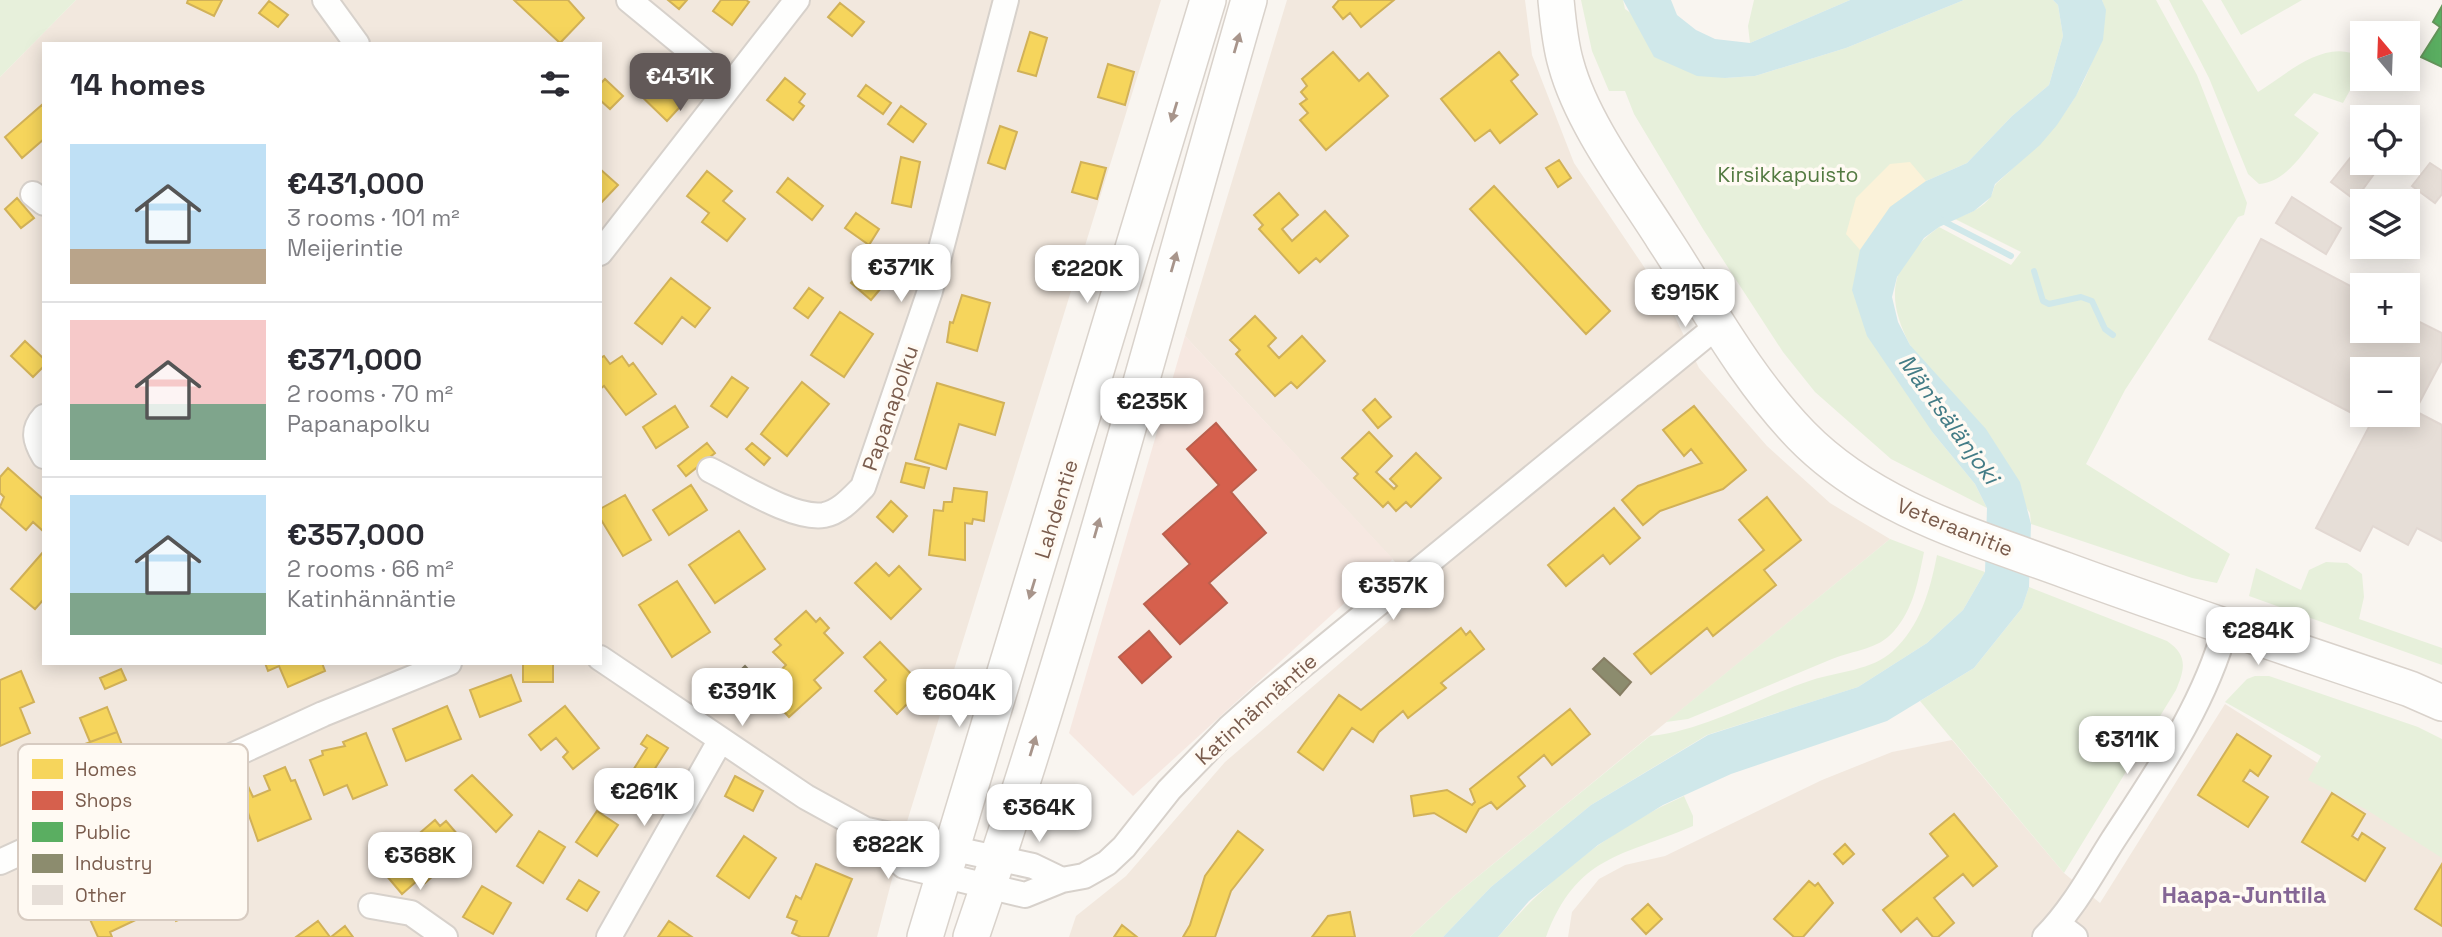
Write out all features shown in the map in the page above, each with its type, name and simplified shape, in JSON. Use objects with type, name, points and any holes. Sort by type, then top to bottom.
[{"type":"main road","name":"Lahdentie","points":[[925,937],[1208,0]]},
{"type":"main road","name":"Lahdentie","points":[[971,937],[994,873],[1076,601],[1249,0]]},
{"type":"main road","name":"Veteraanitie","points":[[1556,0],[1566,65],[1586,111],[1716,327],[1801,435],[1832,462],[1905,509],[1968,534],[2093,581],[2410,689],[2442,703]]},
{"type":"street","points":[[325,0],[356,42]]},
{"type":"street","points":[[629,0],[731,84]]},
{"type":"street","points":[[602,250],[797,0]]},
{"type":"street","name":"Papanapolku","points":[[710,470],[803,515],[826,515],[846,505],[863,487],[930,291],[1006,0]]},
{"type":"street","name":"Katinhännäntie","points":[[602,659],[806,797],[866,830],[904,866],[946,862],[994,873],[1032,866],[1062,880],[1084,876],[1107,863],[1124,847],[1169,790],[1247,712],[1716,327]]},
{"type":"street","points":[[42,419],[35,434],[42,451]]},
{"type":"street","points":[[2059,933],[2187,726],[2214,667],[2226,626]]},
{"type":"street","points":[[248,748],[323,714],[444,665]]},
{"type":"street","points":[[609,937],[720,741]]},
{"type":"street","points":[[0,862],[18,854]]},
{"type":"street","points":[[371,906],[411,913],[445,937]]},
{"type":"shaded area","points":[[76,0],[1161,0],[906,825],[877,937],[0,937],[0,77]]},
{"type":"shaded area","points":[[1287,0],[1525,0],[1532,55],[1574,163],[1669,304],[1699,368],[1767,446],[1830,503],[1890,539],[1454,896],[1410,937],[1069,937],[1076,916],[1126,876],[1225,762],[1423,592],[1185,336]]},
{"type":"shaded area","points":[[1185,336],[1393,559],[1133,796],[1069,733]]},
{"type":"shaded area","points":[[2225,704],[2442,842],[2442,937],[1568,937],[1572,912],[1599,879],[1625,865],[1665,856],[1822,780],[1892,752],[1952,740],[2064,873],[2100,903]]},
{"type":"green space","points":[[0,0],[76,0],[0,77]]},
{"type":"green space","name":"Kirsikkapuisto","points":[[1581,0],[1623,0],[1625,9],[1725,78],[1755,76],[1846,48],[1964,0],[2053,0],[2058,5],[2063,36],[2049,85],[2012,116],[1967,163],[1926,181],[1860,250],[1933,433],[1975,484],[1987,508],[1891,459],[1815,392],[1783,352],[1703,229],[1634,114],[1625,91],[1609,91],[1592,51]]},
{"type":"green space","points":[[1754,0],[1850,0],[1750,43],[1748,26]]},
{"type":"green space","points":[[2102,0],[2156,0],[2197,75],[2247,203],[2244,215],[2238,217],[2125,390],[2086,464],[2230,554],[2217,583],[2192,578],[2031,524],[2030,513],[1910,345],[1897,310],[1895,294],[1902,266],[1923,240],[1939,227],[2011,265],[2021,252],[1955,219],[1984,204],[1996,184],[2061,118],[2084,81],[2092,60],[2103,22]]},
{"type":"green space","points":[[2169,0],[2202,0],[2258,92],[2321,54],[2350,52],[2350,90],[2343,103],[2314,93],[2294,115],[2319,133],[2286,172],[2269,182],[2259,184],[2248,174],[2209,78]]},
{"type":"green space","points":[[2221,0],[2302,0],[2241,35]]},
{"type":"green space","points":[[1890,539],[1924,552],[1911,604],[1888,637],[1873,646],[1832,659],[1688,719],[1666,722]]},
{"type":"green space","points":[[1937,555],[1985,572],[1963,610],[1927,643],[1858,687],[1707,735],[1591,805],[1491,887],[1443,937],[1410,937],[1454,896],[1650,736],[1692,727],[1792,687],[1865,666],[1885,657],[1902,641],[1917,619],[1927,595]]},
{"type":"green space","points":[[2326,562],[2347,563],[2362,574],[2364,597],[2359,619],[2442,648],[2442,665],[2249,596],[2256,568],[2301,590],[2309,570]]},
{"type":"green space","points":[[2029,587],[2167,641],[2179,652],[2183,663],[2176,690],[2064,873],[1920,701],[1974,668],[2022,608]]},
{"type":"green space","points":[[2269,676],[2418,727],[2442,739],[2442,858],[2367,810],[2308,780],[2321,756],[2225,702],[2247,679]]},
{"type":"green space","points":[[1684,796],[1693,816],[1693,826],[1623,853],[1587,874],[1572,889],[1558,910],[1546,937],[1498,937],[1538,895],[1583,856],[1632,823]]},
{"type":"sand","points":[[1910,162],[1926,181],[1890,207],[1860,250],[1846,234],[1856,198],[1890,164]]},
{"type":"water","points":[[1623,0],[1671,0],[1677,15],[1696,30],[1715,39],[1750,43],[1850,0],[1964,0],[1846,48],[1755,76],[1725,78],[1697,76],[1654,57]]},
{"type":"water","name":"Mäntsälänjoki","points":[[2053,0],[2102,0],[2106,10],[2103,40],[2076,96],[2040,145],[1995,184],[1991,197],[1974,211],[1939,227],[1924,238],[1897,277],[1892,297],[1898,322],[1910,345],[1986,429],[2020,482],[2031,524],[2029,587],[2022,608],[1974,668],[1887,721],[1731,774],[1663,805],[1598,845],[1529,901],[1498,937],[1443,937],[1491,887],[1591,805],[1708,735],[1858,687],[1927,643],[1963,610],[1985,572],[1987,508],[1975,484],[1933,433],[1867,336],[1852,290],[1860,250],[1890,207],[1926,181],[1967,163],[2012,116],[2049,85],[2063,36],[2058,5]]},
{"type":"building: Homes","points":[[188,0],[222,0],[214,16],[187,3]]},
{"type":"building: Homes","points":[[514,0],[568,0],[584,18],[559,42]]},
{"type":"building: Homes","points":[[668,0],[687,0],[679,9]]},
{"type":"building: Homes","points":[[721,0],[749,2],[732,25],[713,11]]},
{"type":"building: Homes","points":[[1339,0],[1394,0],[1361,27],[1350,13],[1343,19],[1333,7]]},
{"type":"building: Homes","points":[[269,1],[288,15],[278,27],[259,13]]},
{"type":"building: Homes","points":[[840,3],[864,22],[852,36],[828,17]]},
{"type":"building: Homes","points":[[1030,32],[1047,38],[1036,76],[1018,71]]},
{"type":"building: Homes","points":[[1333,52],[1359,81],[1368,73],[1388,96],[1326,150],[1300,120],[1308,113],[1300,104],[1307,99],[1301,92],[1307,86],[1302,79]]},
{"type":"building: Homes","points":[[1499,52],[1518,75],[1511,81],[1537,114],[1500,143],[1490,130],[1475,141],[1441,99]]},
{"type":"building: Homes","points":[[1108,64],[1134,72],[1125,105],[1098,97]]},
{"type":"building: Homes","points":[[657,67],[689,97],[667,121],[635,90]]},
{"type":"building: Homes","points":[[785,78],[805,94],[799,102],[804,106],[793,120],[767,100]]},
{"type":"building: Homes","points":[[605,79],[623,96],[610,109],[602,102],[602,82]]},
{"type":"building: Homes","points":[[866,85],[891,103],[883,114],[858,96]]},
{"type":"building: Homes","points":[[42,105],[42,141],[22,158],[5,137]]},
{"type":"building: Homes","points":[[901,106],[926,124],[913,142],[888,124]]},
{"type":"building: Homes","points":[[1000,126],[1017,132],[1005,169],[988,163]]},
{"type":"building: Homes","points":[[901,157],[920,162],[911,207],[892,203]]},
{"type":"building: Homes","points":[[1559,160],[1571,178],[1558,187],[1546,168]]},
{"type":"building: Homes","points":[[1081,162],[1106,168],[1097,199],[1072,192]]},
{"type":"building: Homes","points":[[602,171],[618,185],[602,202]]},
{"type":"building: Homes","points":[[707,171],[732,191],[723,201],[745,219],[727,241],[702,222],[709,213],[687,196]]},
{"type":"building: Homes","points":[[788,178],[823,206],[812,220],[777,192]]},
{"type":"building: Homes","points":[[1494,186],[1610,311],[1586,334],[1470,209]]},
{"type":"building: Homes","points":[[1279,193],[1298,215],[1282,229],[1292,241],[1325,211],[1348,236],[1320,262],[1316,258],[1299,273],[1259,229],[1263,225],[1254,215]]},
{"type":"building: Homes","points":[[17,198],[34,218],[21,228],[5,209]]},
{"type":"building: Homes","points":[[856,213],[879,229],[869,245],[845,228]]},
{"type":"building: Homes","points":[[878,252],[897,269],[871,300],[851,283]]},
{"type":"building: Homes","points":[[671,278],[710,308],[695,327],[682,317],[662,344],[635,323]]},
{"type":"building: Homes","points":[[809,288],[823,298],[808,318],[794,308]]},
{"type":"building: Homes","points":[[962,295],[990,303],[977,351],[947,342],[950,322],[953,323]]},
{"type":"building: Homes","points":[[840,312],[873,334],[844,377],[811,355]]},
{"type":"building: Homes","points":[[1255,316],[1276,338],[1268,346],[1279,358],[1302,336],[1325,361],[1297,388],[1291,382],[1275,396],[1236,354],[1240,350],[1230,340]]},
{"type":"building: Homes","points":[[25,341],[42,357],[42,368],[33,377],[11,356]]},
{"type":"building: Homes","points":[[622,356],[629,366],[633,363],[656,394],[626,415],[604,386],[602,388],[602,357],[610,364]]},
{"type":"building: Homes","points":[[732,377],[748,388],[727,417],[711,406]]},
{"type":"building: Homes","points":[[802,382],[829,404],[787,456],[761,434]]},
{"type":"building: Homes","points":[[937,383],[1004,403],[995,435],[959,424],[946,469],[915,459]]},
{"type":"building: Homes","points":[[1375,399],[1391,417],[1378,428],[1363,410]]},
{"type":"building: Homes","points":[[675,406],[688,427],[656,448],[643,427]]},
{"type":"building: Homes","points":[[1694,406],[1746,470],[1723,489],[1660,511],[1643,525],[1622,500],[1638,486],[1702,463],[1691,449],[1684,456],[1663,430]]},
{"type":"building: Homes","points":[[1369,432],[1392,456],[1376,472],[1394,489],[1397,486],[1390,479],[1416,453],[1441,478],[1411,507],[1406,502],[1396,511],[1388,502],[1383,507],[1354,478],[1358,474],[1342,458]]},
{"type":"building: Homes","points":[[707,443],[715,453],[686,476],[678,466]]},
{"type":"building: Homes","points":[[752,443],[770,458],[764,465],[746,449]]},
{"type":"building: Homes","points":[[906,463],[929,468],[924,488],[901,482]]},
{"type":"building: Homes","points":[[8,468],[42,498],[42,530],[33,522],[26,530],[0,507],[4,497],[0,493],[0,477]]},
{"type":"building: Homes","points":[[691,485],[707,510],[669,535],[653,510]]},
{"type":"building: Homes","points":[[954,488],[987,492],[984,521],[973,519],[972,524],[965,523],[965,560],[929,555],[934,510],[943,511],[944,502],[952,502]]},
{"type":"building: Homes","points":[[625,495],[651,540],[623,556],[602,521],[602,508]]},
{"type":"building: Homes","points":[[1767,497],[1801,540],[1764,570],[1776,585],[1713,636],[1707,628],[1651,674],[1634,654],[1764,550],[1739,520]]},
{"type":"building: Homes","points":[[891,501],[907,516],[893,532],[877,517]]},
{"type":"building: Homes","points":[[1614,508],[1640,538],[1610,564],[1603,555],[1566,586],[1548,565]]},
{"type":"building: Homes","points":[[739,531],[765,569],[715,603],[689,565]]},
{"type":"building: Homes","points":[[42,553],[42,601],[35,609],[11,589]]},
{"type":"building: Homes","points":[[876,563],[889,576],[899,566],[921,589],[891,619],[855,583]]},
{"type":"building: Homes","points":[[677,581],[710,632],[672,657],[639,605]]},
{"type":"building: Homes","points":[[806,611],[816,622],[820,618],[829,628],[824,633],[843,653],[814,680],[821,688],[789,717],[773,700],[790,685],[779,672],[786,665],[773,652],[781,645],[775,639]]},
{"type":"building: Homes","points":[[1461,628],[1466,635],[1470,631],[1484,649],[1441,683],[1446,688],[1408,718],[1403,711],[1379,732],[1373,742],[1352,728],[1323,770],[1298,752],[1339,695],[1361,710]]},
{"type":"building: Homes","points":[[880,642],[924,687],[897,714],[875,691],[886,680],[864,657]]},
{"type":"building: Homes","points":[[266,665],[323,665],[325,671],[288,687],[279,666],[268,671]]},
{"type":"building: Homes","points":[[523,665],[553,665],[553,682],[523,682]]},
{"type":"building: Homes","points":[[121,669],[126,680],[105,689],[100,678]]},
{"type":"building: Homes","points":[[21,671],[34,702],[20,708],[30,733],[0,746],[0,680]]},
{"type":"building: Homes","points":[[511,675],[521,701],[480,717],[470,690]]},
{"type":"building: Homes","points":[[447,706],[461,739],[406,761],[393,729]]},
{"type":"building: Homes","points":[[565,706],[599,748],[573,769],[563,757],[568,752],[556,738],[541,750],[529,735]]},
{"type":"building: Homes","points":[[107,707],[117,732],[90,742],[80,718]]},
{"type":"building: Homes","points":[[1570,709],[1590,734],[1552,765],[1544,755],[1518,777],[1525,786],[1497,809],[1491,802],[1479,809],[1466,832],[1434,813],[1414,816],[1411,796],[1447,790],[1472,805],[1475,802],[1470,789]]},
{"type":"building: Homes","points":[[117,732],[122,744],[85,744]]},
{"type":"building: Homes","points":[[366,733],[387,785],[353,799],[347,785],[324,795],[310,760],[323,755],[322,751],[345,746],[343,742]]},
{"type":"building: Homes","points":[[2237,734],[2271,756],[2258,776],[2250,770],[2243,781],[2268,797],[2248,827],[2198,795]]},
{"type":"building: Homes","points":[[647,735],[668,748],[640,792],[625,783],[647,748],[641,744]]},
{"type":"building: Homes","points":[[285,767],[291,781],[295,780],[311,819],[258,841],[248,813],[248,786],[253,797],[270,790],[264,776]]},
{"type":"building: Homes","points":[[472,775],[512,815],[496,832],[455,790]]},
{"type":"building: Homes","points":[[735,776],[763,791],[753,811],[725,796]]},
{"type":"building: Homes","points":[[2332,793],[2365,814],[2352,836],[2358,840],[2362,833],[2385,848],[2365,881],[2302,842]]},
{"type":"building: Homes","points":[[597,811],[618,825],[597,856],[576,842]]},
{"type":"building: Homes","points":[[1954,814],[1997,866],[1973,886],[1963,874],[1934,898],[1954,923],[1938,937],[1933,937],[1917,918],[1901,932],[1883,910],[1948,856],[1930,834]]},
{"type":"building: Homes","points":[[435,820],[440,826],[446,821],[458,835],[435,855],[444,866],[425,883],[403,857],[420,843],[415,837]]},
{"type":"building: Homes","points":[[539,831],[565,847],[543,883],[517,866]]},
{"type":"building: Homes","points":[[1238,831],[1263,850],[1231,891],[1215,937],[1183,937],[1190,925],[1205,876]]},
{"type":"building: Homes","points":[[744,836],[776,858],[749,898],[717,876]]},
{"type":"building: Homes","points":[[1845,844],[1854,854],[1843,864],[1834,854]]},
{"type":"building: Homes","points":[[401,862],[418,880],[402,894],[386,875]]},
{"type":"building: Homes","points":[[816,864],[852,879],[828,937],[801,937],[792,933],[797,921],[787,917],[796,896],[801,899]]},
{"type":"building: Homes","points":[[2442,864],[2442,926],[2415,909]]},
{"type":"building: Homes","points":[[579,880],[599,892],[587,911],[567,899]]},
{"type":"building: Homes","points":[[1809,881],[1815,886],[1818,883],[1833,903],[1803,937],[1794,937],[1774,919]]},
{"type":"building: Homes","points":[[482,886],[511,903],[493,934],[463,917]]},
{"type":"building: Homes","points":[[1648,904],[1662,919],[1646,934],[1632,919]]},
{"type":"building: Homes","points":[[1350,912],[1355,937],[1312,937],[1328,916]]},
{"type":"building: Homes","points":[[90,920],[136,920],[110,932],[112,937],[98,937]]},
{"type":"building: Homes","points":[[318,921],[330,937],[296,937]]},
{"type":"building: Homes","points":[[669,921],[692,937],[658,937]]},
{"type":"building: Homes","points":[[1122,925],[1137,937],[1114,937]]},
{"type":"building: Homes","points":[[345,926],[353,937],[331,937]]},
{"type":"building: Shops","points":[[1216,423],[1256,470],[1231,492],[1266,533],[1209,583],[1227,603],[1180,644],[1144,604],[1190,564],[1163,534],[1219,485],[1187,449]]},
{"type":"building: Shops","points":[[1149,631],[1171,657],[1142,683],[1119,657]]},
{"type":"building: Public","points":[[2442,6],[2442,67],[2421,57],[2440,27],[2433,22]]},
{"type":"building: Industry","points":[[1604,658],[1631,682],[1620,695],[1593,669]]},
{"type":"building: Industry","points":[[745,666],[764,686],[744,705],[725,685]]},
{"type":"building: Other","points":[[2350,158],[2350,175],[2373,175],[2363,189],[2350,189],[2350,196],[2331,182]]},
{"type":"building: Other","points":[[2430,163],[2442,171],[2442,194],[2435,203],[2420,192],[2420,189],[2412,186]]},
{"type":"building: Other","points":[[2292,197],[2341,228],[2326,254],[2276,223]]},
{"type":"building: Other","points":[[2261,239],[2350,286],[2350,343],[2420,343],[2420,322],[2442,333],[2442,360],[2420,402],[2420,357],[2350,357],[2350,412],[2209,339]]},
{"type":"building: Other","points":[[2420,414],[2442,425],[2442,541],[2417,528],[2408,545],[2373,526],[2360,551],[2316,528],[2369,427],[2420,427]]},
{"type":"waterway","points":[[1941,220],[2011,256]]},
{"type":"waterway","points":[[2034,271],[2043,301],[2049,304],[2081,297],[2092,301],[2105,329],[2113,335]]},
{"type":"district","name":"Haapa-Junttila","points":[[2244,895]]}]
